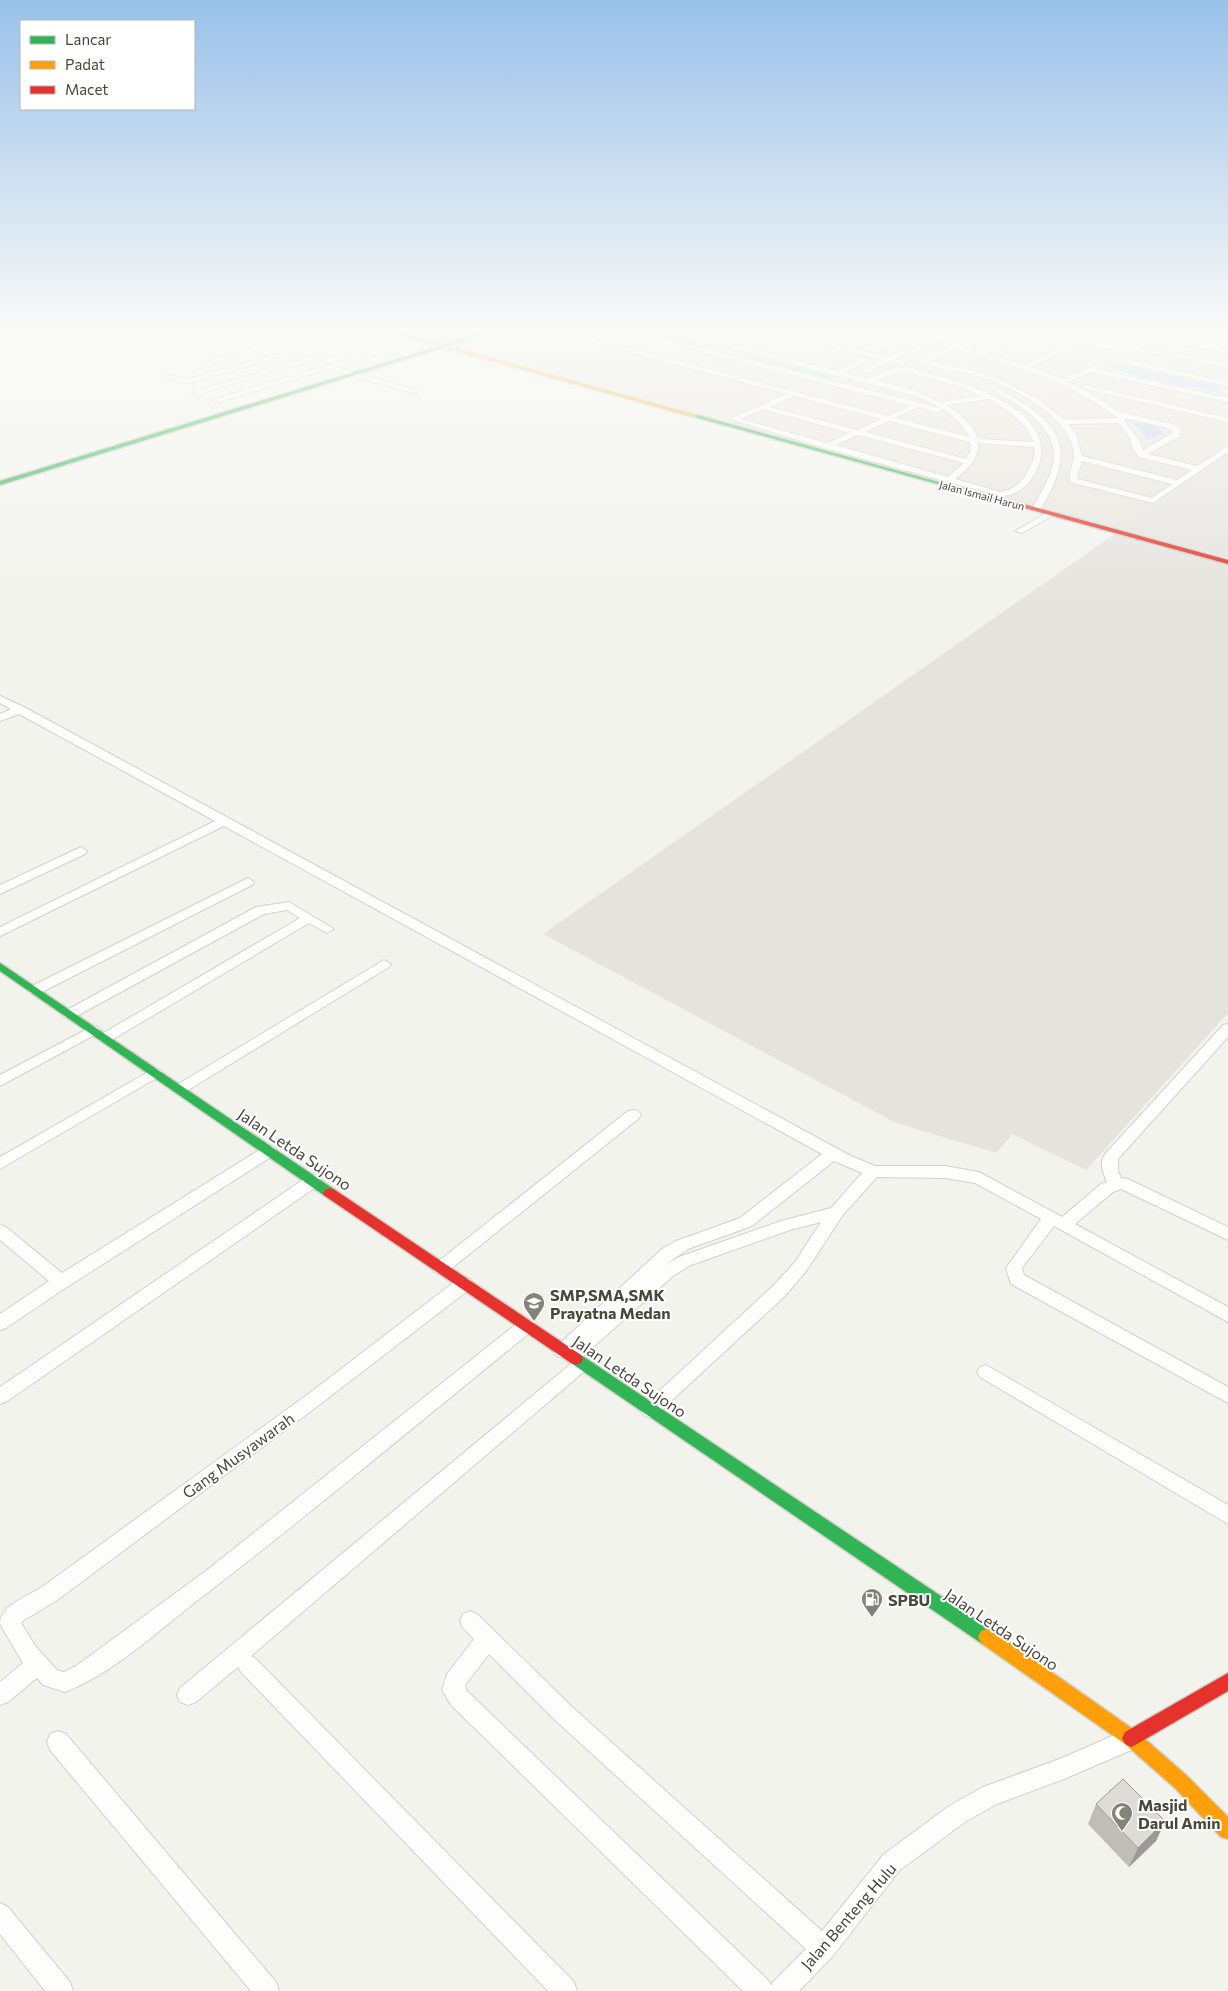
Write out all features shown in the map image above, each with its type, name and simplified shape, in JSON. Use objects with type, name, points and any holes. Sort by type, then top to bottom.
[{"type":"main road","points":[[0,483],[190,425]]},
{"type":"main road","name":"Jalan Ismail Harun","points":[[725,425],[1228,562]]},
{"type":"main road","name":"Jalan Letda Sujono","points":[[3,972],[35,990],[526,1326],[574,1355],[650,1410],[1131,1738],[1181,1782],[1228,1830]]},
{"type":"main road","points":[[1131,1738],[1228,1681]]},
{"type":"street","points":[[752,425],[1000,494],[1015,491],[1025,482],[1035,468],[1038,453],[1037,440],[1026,425]]},
{"type":"street","points":[[831,425],[969,462]]},
{"type":"street","points":[[827,446],[874,425]]},
{"type":"street","points":[[911,425],[975,441],[1038,445]]},
{"type":"street","points":[[949,480],[969,462],[974,452],[975,441],[966,425]]},
{"type":"street","points":[[1036,510],[1055,474],[1058,459],[1057,444],[1045,425]]},
{"type":"street","points":[[1065,425],[1077,444],[1079,458],[1074,476],[1158,497],[1228,448]]},
{"type":"street","points":[[1125,425],[1134,438],[1136,447],[1142,454],[1198,469]]},
{"type":"street","points":[[1142,454],[1177,434],[1176,428],[1164,425]]},
{"type":"street","points":[[1079,458],[1178,484]]},
{"type":"street","points":[[1019,531],[1051,514]]},
{"type":"street","points":[[0,698],[832,1154],[873,1171],[945,1172],[971,1175],[989,1183],[1228,1315]]},
{"type":"street","points":[[0,718],[20,709]]},
{"type":"street","points":[[0,932],[225,821]]},
{"type":"street","points":[[0,890],[81,851]]},
{"type":"street","points":[[35,990],[248,882]]},
{"type":"street","points":[[70,1014],[261,910],[289,906],[327,929]]},
{"type":"street","points":[[105,1038],[309,918]]},
{"type":"street","points":[[180,1089],[384,964]]},
{"type":"street","points":[[1116,1184],[1110,1171],[1110,1158],[1228,1028]]},
{"type":"street","points":[[0,1081],[93,1030]]},
{"type":"street","points":[[0,1164],[155,1072]]},
{"type":"street","points":[[441,1268],[633,1115]]},
{"type":"street","points":[[0,1323],[61,1282],[269,1151]]},
{"type":"street","points":[[574,1355],[650,1268],[668,1253],[682,1245],[746,1222],[832,1154]]},
{"type":"street","points":[[650,1410],[779,1291],[801,1266],[836,1212],[873,1171]]},
{"type":"street","points":[[0,1397],[313,1181]]},
{"type":"street","points":[[1228,1234],[1122,1183],[1116,1184],[1102,1192],[1057,1221],[1014,1268],[1017,1279],[1228,1396]]},
{"type":"street","points":[[188,1695],[284,1616],[667,1272],[686,1261],[787,1225],[836,1212]]},
{"type":"street","points":[[0,1231],[61,1282]]},
{"type":"street","name":"Gang Musyawarah","points":[[9,1621],[17,1613],[49,1594],[309,1403],[464,1284]]},
{"type":"street","points":[[9,1621],[29,1654],[51,1678],[65,1682],[84,1672],[110,1655],[214,1576],[526,1326]]},
{"type":"street","points":[[986,1372],[1228,1515]]},
{"type":"street","points":[[470,1621],[563,1713],[822,1948]]},
{"type":"street","points":[[486,1638],[455,1681],[453,1690],[459,1698],[761,1991]]},
{"type":"street","points":[[0,1696],[39,1663]]},
{"type":"street","points":[[248,1665],[565,1991]]},
{"type":"street","name":"Jalan Benteng Hulu","points":[[782,1991],[822,1948],[892,1862],[957,1814],[991,1795],[1064,1768],[1131,1738]]},
{"type":"street","points":[[58,1742],[267,1991]]},
{"type":"street","points":[[0,1915],[61,1991]]},
{"type":"shaded area","points":[[736,425],[1228,425],[1228,454],[1121,529]]},
{"type":"shaded area","points":[[1228,454],[1228,558],[1121,529]]},
{"type":"shaded area","points":[[1116,533],[1228,564],[1228,1013],[1086,1170],[1012,1134],[997,1153],[896,1123],[543,934]]},
{"type":"water","points":[[1134,425],[1157,427],[1164,434],[1148,440],[1142,433],[1143,431]]},
{"type":"building","points":[[1123,1779],[1165,1821],[1138,1848],[1096,1804]]},
{"type":"traffic: fast","points":[[0,483],[189,425]]},
{"type":"traffic: fast","points":[[728,425],[943,484]]},
{"type":"traffic: fast","points":[[0,966],[330,1193]]},
{"type":"traffic: fast","points":[[576,1359],[987,1637]]},
{"type":"traffic: slow","points":[[987,1637],[1131,1738],[1181,1782],[1228,1830]]},
{"type":"traffic: jam","points":[[943,484],[1228,562]]},
{"type":"traffic: jam","points":[[330,1193],[576,1359]]},
{"type":"traffic: jam","points":[[1131,1738],[1228,1681]]},
{"type":"place","name":"SMP,SMA,SMK Prayatna Medan","points":[[534,1322]]},
{"type":"place","name":"SPBU","points":[[872,1618]]},
{"type":"place","name":"Masjid Darul Amin","points":[[1122,1832]]}]
